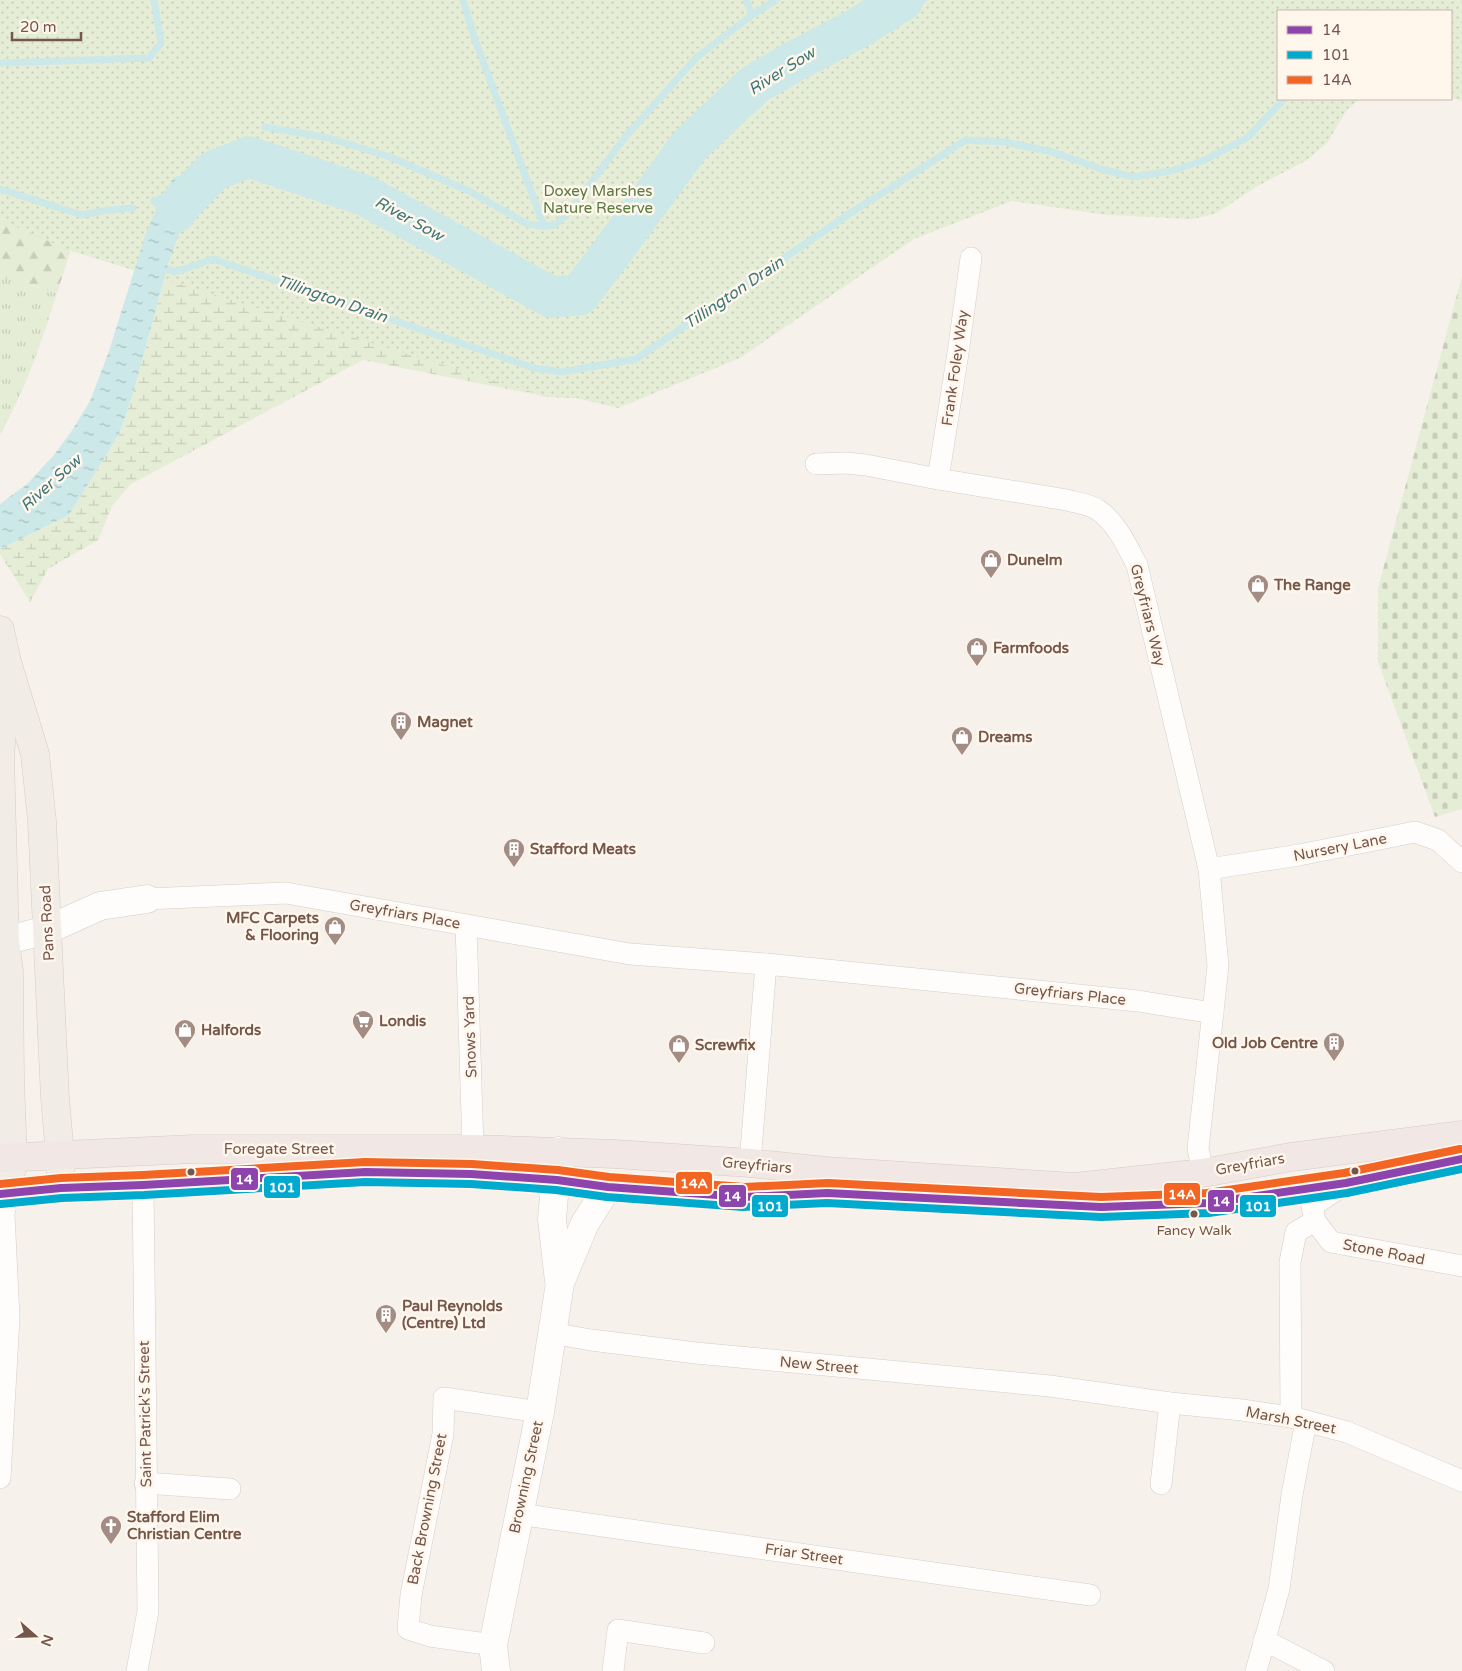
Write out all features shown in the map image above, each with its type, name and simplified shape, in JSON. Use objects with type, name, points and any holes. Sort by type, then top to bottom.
[{"type":"highway","name":"Greyfriars","points":[[558,1151],[1075,1187],[1203,1173],[1291,1157],[1462,1135]]},
{"type":"highway","name":"Foregate Street","points":[[7,1158],[193,1149],[473,1149],[558,1151]]},
{"type":"highway","name":"Greyfriars","points":[[621,1188],[744,1197],[827,1193],[1101,1207],[1208,1203],[1346,1183],[1462,1159]]},
{"type":"highway","name":"Foregate Street","points":[[4,1194],[61,1188],[365,1172],[471,1174],[556,1180],[621,1188]]},
{"type":"highway","points":[[1203,1173],[1220,1187],[1346,1183]]},
{"type":"main road","name":"Pans Road","points":[[0,630],[7,662],[35,754],[42,821],[61,1188]]},
{"type":"main road","name":"Pans Road","points":[[4,1194],[10,1080],[9,971],[3,942],[0,757],[7,662]]},
{"type":"street","name":"Frank Foley Way","points":[[938,479],[971,258]]},
{"type":"street","name":"Greyfriars Way","points":[[816,464],[846,463],[866,465],[1067,500],[1098,510],[1113,524],[1137,565],[1209,868],[1218,966],[1213,1013]]},
{"type":"street","name":"Nursery Lane","points":[[1209,868],[1299,855],[1415,832],[1438,840],[1462,862]]},
{"type":"street","name":"Greyfriars Place","points":[[3,942],[47,930],[100,906],[147,899],[286,893],[630,954],[766,964],[1138,1001],[1213,1013]]},
{"type":"street","name":"Snows Yard","points":[[466,925],[473,1149]]},
{"type":"street","points":[[750,1164],[766,964]]},
{"type":"street","points":[[1203,1173],[1198,1148],[1213,1013]]},
{"type":"street","name":"Browning Street","points":[[558,1151],[552,1220],[560,1283]]},
{"type":"street","points":[[1256,1671],[1279,1589],[1292,1495],[1299,1419],[1290,1262],[1296,1232],[1315,1221],[1312,1206],[1346,1183]]},
{"type":"street","name":"Saint Patrick's Street","points":[[137,1671],[148,1611],[143,1185]]},
{"type":"street","name":"Browning Street","points":[[495,1658],[518,1514],[540,1412],[560,1283],[585,1223],[621,1188]]},
{"type":"street","points":[[0,1478],[9,1318],[4,1194]]},
{"type":"street","name":"Stone Road","points":[[1315,1221],[1331,1242],[1462,1266]]},
{"type":"street","name":"New Street","points":[[551,1333],[696,1353],[1050,1386],[1087,1392]]},
{"type":"street","name":"Marsh Street","points":[[1087,1392],[1242,1410],[1299,1419],[1346,1432],[1462,1482]]},
{"type":"street","name":"Back Browning Street","points":[[495,1658],[408,1629],[411,1595],[443,1434],[444,1398],[540,1412]]},
{"type":"street","points":[[1161,1484],[1170,1403]]},
{"type":"street","points":[[145,1482],[230,1489]]},
{"type":"street","name":"Friar Street","points":[[518,1514],[1090,1595]]},
{"type":"street","points":[[613,1671],[618,1630],[704,1642]]},
{"type":"street","points":[[1264,1640],[1324,1671]]},
{"type":"green space","name":"Doxey Marshes Nature Reserve","points":[[0,0],[1462,0],[1462,101],[1452,98],[1452,10],[1277,10],[1277,100],[1359,100],[1347,110],[1327,143],[1307,160],[1256,187],[1215,214],[1192,219],[1107,215],[1012,201],[914,239],[740,358],[618,408],[576,398],[548,397],[71,251],[0,220]]},
{"type":"green space","points":[[0,102],[82,215],[57,293],[0,276]]},
{"type":"green space","points":[[166,272],[576,398],[548,397],[363,360],[131,484],[112,506],[98,540],[48,569],[30,602],[0,554],[0,549],[69,515],[119,434],[133,394]]},
{"type":"green space","points":[[0,276],[57,293],[32,366],[0,435]]},
{"type":"green space","points":[[1462,276],[1462,809],[1435,817],[1378,662],[1378,588]]},
{"type":"water","points":[[877,0],[928,0],[901,23],[858,45],[795,61]]},
{"type":"water","points":[[213,171],[206,203],[183,224],[167,266],[177,269],[175,275],[166,272],[133,394],[119,434],[69,515],[0,549],[0,504],[27,484],[54,455],[90,401],[108,354],[146,233],[157,208],[150,201],[152,197],[163,193],[174,177]]},
{"type":"waterway","points":[[0,63],[149,58],[161,43],[154,0]]},
{"type":"waterway","points":[[463,0],[474,37],[544,226]]},
{"type":"waterway","points":[[746,0],[752,15]]},
{"type":"waterway","points":[[265,127],[329,138],[390,157],[469,191],[527,224],[555,225],[569,212],[626,136],[697,57],[752,15],[776,0]]},
{"type":"waterway","name":"River Sow","points":[[176,212],[181,204],[213,171],[249,157],[364,195],[551,297],[579,295],[690,145],[755,84],[858,28],[903,0]]},
{"type":"waterway","name":"Tillington Drain","points":[[169,270],[175,272],[213,259],[534,368],[562,372],[636,359],[849,214],[966,140],[1005,142],[1052,152],[1105,170],[1133,177],[1171,171],[1205,160],[1248,137],[1283,100]]},
{"type":"waterway","name":"Tillington Drain","points":[[0,189],[82,215],[133,208]]},
{"type":"transit line","name":"14A","points":[[0,1184],[61,1178],[365,1162],[472,1164],[744,1187],[828,1183],[1101,1197],[1207,1193],[1344,1173],[1460,1149]]},
{"type":"transit line","name":"14","points":[[0,1194],[61,1188],[365,1172],[471,1174],[744,1197],[827,1193],[1101,1207],[1208,1203],[1346,1183],[1462,1159]]},
{"type":"transit line","name":"101","points":[[1,1204],[62,1198],[365,1182],[471,1184],[743,1207],[827,1203],[1101,1217],[1209,1213],[1347,1193],[1462,1169]]},
{"type":"place","name":"Dunelm","points":[[991,579]]},
{"type":"place","name":"The Range","points":[[1258,604]]},
{"type":"place","name":"Farmfoods","points":[[977,667]]},
{"type":"place","name":"Magnet","points":[[401,741]]},
{"type":"place","name":"Dreams","points":[[962,756]]},
{"type":"place","name":"Stafford Meats","points":[[514,868]]},
{"type":"place","name":"MFC Carpets & Flooring","points":[[335,946]]},
{"type":"place","name":"Londis","points":[[363,1040]]},
{"type":"place","name":"Halfords","points":[[185,1049]]},
{"type":"place","name":"Old Job Centre","points":[[1334,1062]]},
{"type":"place","name":"Screwfix","points":[[679,1064]]},
{"type":"place","name":"Fancy Walk","points":[[1194,1214]]},
{"type":"place","name":"Paul Reynolds (Centre) Ltd","points":[[386,1334]]},
{"type":"place","name":"Stafford Elim Christian Centre","points":[[111,1545]]}]
